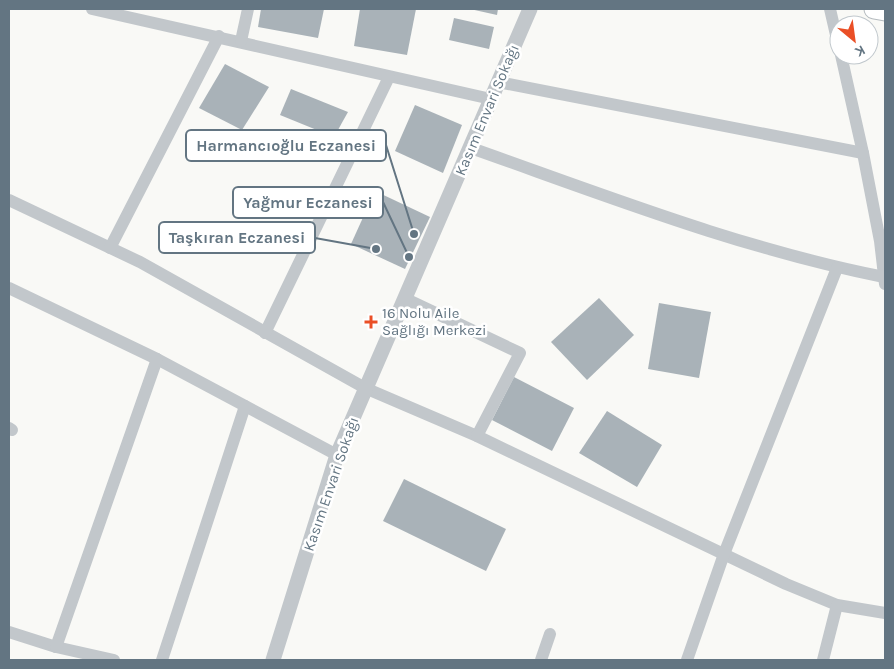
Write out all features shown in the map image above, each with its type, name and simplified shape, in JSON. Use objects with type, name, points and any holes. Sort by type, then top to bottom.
[{"type":"main road","points":[[874,9],[885,11]]},
{"type":"street","points":[[92,9],[219,36],[491,99]]},
{"type":"street","points":[[241,41],[248,9]]},
{"type":"street","name":"Kasım Envari Sokağı","points":[[273,660],[337,455],[472,148],[530,9]]},
{"type":"street","points":[[110,248],[219,36]]},
{"type":"street","points":[[472,148],[666,218],[777,253],[885,281],[883,241],[843,65]]},
{"type":"street","points":[[264,333],[388,76]]},
{"type":"street","points":[[498,82],[864,153]]},
{"type":"street","points":[[9,200],[140,262],[365,388],[477,436],[786,584],[838,605],[885,613]]},
{"type":"street","points":[[687,660],[724,554],[836,268]]},
{"type":"street","points":[[9,288],[157,359],[337,455]]},
{"type":"street","points":[[406,299],[520,353],[477,436]]},
{"type":"street","points":[[56,647],[157,359]]},
{"type":"street","points":[[162,660],[245,406]]},
{"type":"street","points":[[823,660],[838,605]]},
{"type":"street","points":[[9,632],[56,647],[114,660]]},
{"type":"street","points":[[541,660],[550,634]]},
{"type":"building","points":[[261,9],[324,9],[318,38],[258,27]]},
{"type":"building","points":[[360,9],[416,9],[407,55],[354,46]]},
{"type":"building","points":[[470,9],[498,9],[497,15]]},
{"type":"building","points":[[454,18],[494,27],[489,49],[449,40]]},
{"type":"building","points":[[225,64],[269,87],[242,130],[199,108]]},
{"type":"building","points":[[291,89],[348,112],[334,137],[280,115]]},
{"type":"building","points":[[415,105],[462,125],[443,173],[395,151]]},
{"type":"building","points":[[375,191],[430,217],[405,269],[351,244]]},
{"type":"building","points":[[599,298],[634,335],[587,380],[551,342]]},
{"type":"building","points":[[659,303],[711,312],[699,378],[648,369]]},
{"type":"building","points":[[514,377],[574,408],[552,451],[492,420]]},
{"type":"building","points":[[607,411],[662,445],[637,487],[579,453]]},
{"type":"building","points":[[404,479],[506,529],[486,571],[383,521]]},
{"type":"place","name":"Harmancıoğlu Eczanesi","points":[[414,234]]},
{"type":"place","name":"Taşkıran Eczanesi","points":[[376,249]]},
{"type":"place","name":"Yağmur Eczanesi","points":[[409,257]]},
{"type":"place","name":"16 Nolu Aile Sağlığı Merkezi","points":[[371,322]]}]
